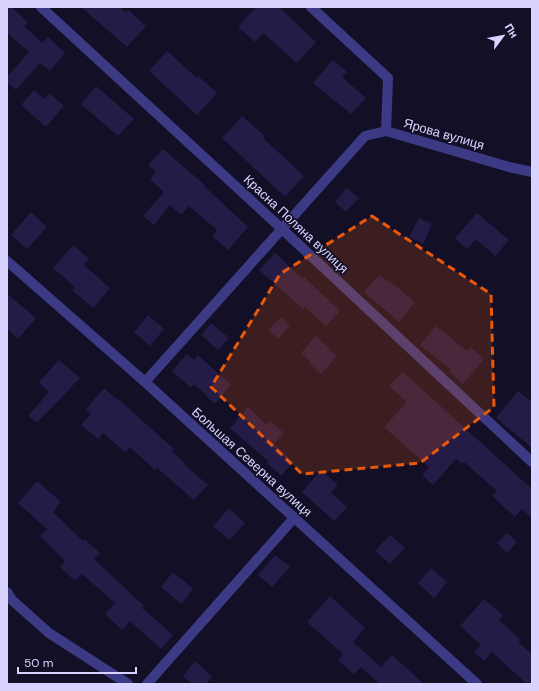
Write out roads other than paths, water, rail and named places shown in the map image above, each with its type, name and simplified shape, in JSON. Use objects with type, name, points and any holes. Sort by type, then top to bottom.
[{"type":"street","name":"Красна Поляна вулиця","points":[[41,7],[532,462]]},
{"type":"street","name":"Ярова вулиця","points":[[311,7],[388,78],[386,131],[509,167],[532,172]]},
{"type":"street","points":[[145,382],[365,136],[386,131]]},
{"type":"street","name":"Большая Северна вулиця","points":[[7,261],[145,382],[477,684]]},
{"type":"street","points":[[147,684],[294,518]]},
{"type":"street","points":[[7,592],[12,600],[48,633],[128,684]]}]
